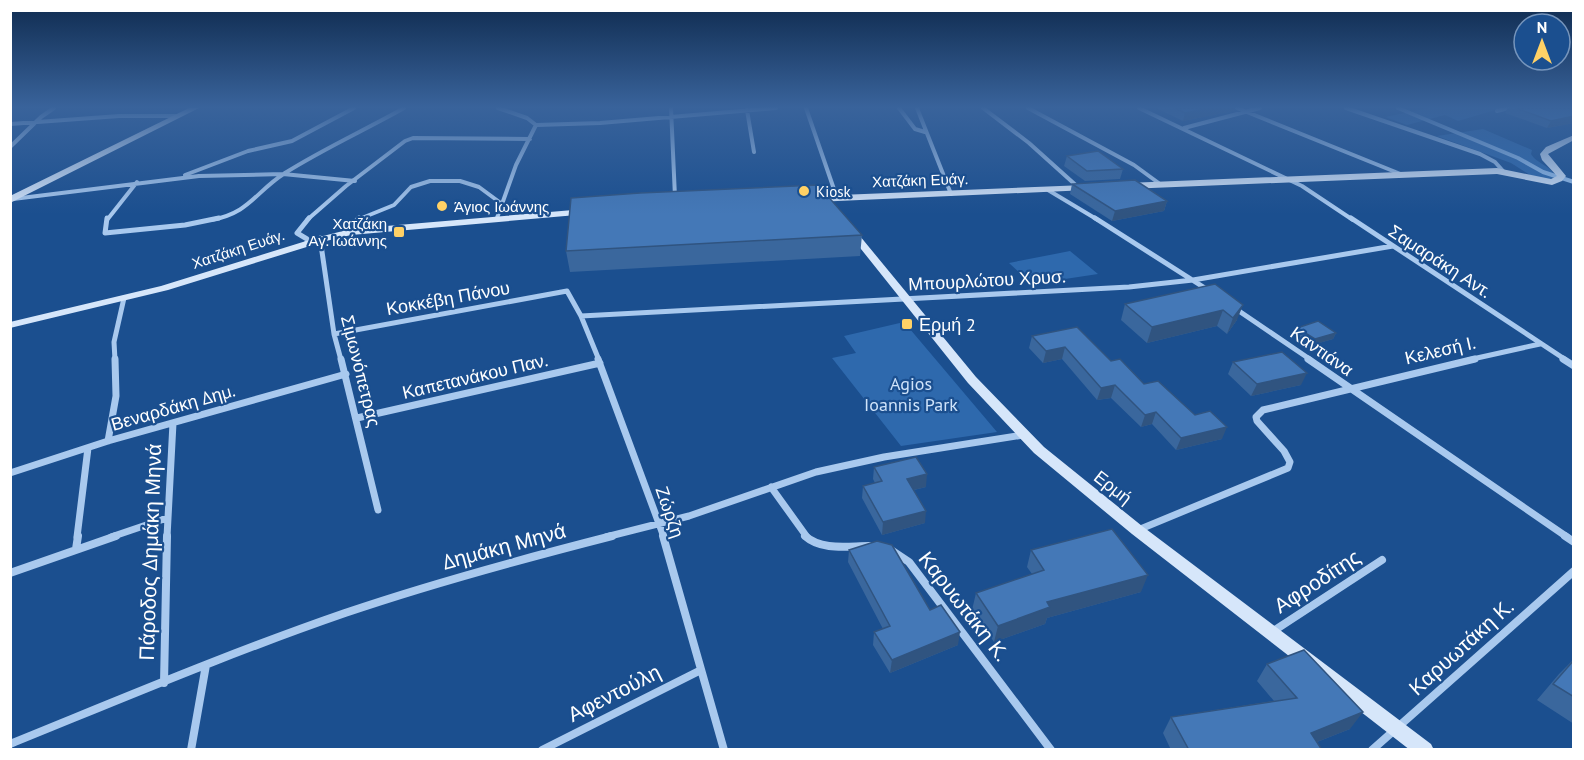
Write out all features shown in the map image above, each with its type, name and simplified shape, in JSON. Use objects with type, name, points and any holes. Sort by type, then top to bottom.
[{"type":"street","points":[[11,200],[123,143]]},
{"type":"street","points":[[180,178],[248,151],[281,143]]},
{"type":"street","points":[[137,182],[110,214],[103,229],[105,233],[175,226],[226,217],[245,208],[283,174],[339,143]]},
{"type":"street","points":[[307,242],[307,239],[297,233],[299,228],[402,143]]},
{"type":"street","points":[[497,218],[516,165],[528,143]]},
{"type":"street","points":[[672,143],[675,206]]},
{"type":"street","points":[[753,143],[754,152]]},
{"type":"street","points":[[817,143],[838,208]]},
{"type":"street","points":[[930,143],[951,194]]},
{"type":"street","points":[[1030,143],[1080,189]]},
{"type":"street","points":[[1093,143],[1160,184]]},
{"type":"street","name":"Σαμαράκη Αντ.","points":[[1215,143],[1291,180],[1574,366]]},
{"type":"street","points":[[1325,143],[1406,176]]},
{"type":"street","points":[[1449,143],[1480,154],[1495,162],[1503,171]]},
{"type":"street","points":[[1114,187],[1503,171],[1538,181],[1552,182],[1560,179],[1561,174],[1545,158],[1544,154],[1561,143]]},
{"type":"street","points":[[11,200],[180,178],[283,174],[355,181]]},
{"type":"street","points":[[344,233],[358,219],[394,205],[411,187],[430,181],[460,182],[479,187],[502,204]]},
{"type":"street","name":"Χατζάκη Ευάγ.","points":[[802,200],[838,208],[951,194],[1097,188]]},
{"type":"street","points":[[1048,190],[1215,295]]},
{"type":"street","points":[[664,206],[687,205]]},
{"type":"street","name":"Ερμή","points":[[838,208],[904,299],[972,380],[1023,435],[1137,530],[1425,750]]},
{"type":"street","name":"Χατζάκη Ευάγ.","points":[[10,325],[124,298],[255,261],[320,238],[344,233],[599,211]]},
{"type":"street","name":"Σιμωνόπετρας","points":[[320,238],[334,334],[346,374],[378,510]]},
{"type":"street","name":"Μπουρλώτου Χρυσ.","points":[[581,316],[1121,287],[1193,280],[1393,246]]},
{"type":"street","name":"Κοκκέβη Πάνου","points":[[334,334],[567,291]]},
{"type":"street","name":"Ζώρζη","points":[[567,291],[581,316],[600,363],[660,525],[724,750]]},
{"type":"street","points":[[108,441],[116,396],[114,342],[124,298]]},
{"type":"street","name":"Καντιάνα","points":[[1232,306],[1347,388],[1574,542]]},
{"type":"street","name":"Κελεσή Ι.","points":[[1137,530],[1286,470],[1289,464],[1287,457],[1257,421],[1258,412],[1347,388],[1540,344]]},
{"type":"street","name":"Καπετανάκου Παν.","points":[[357,418],[600,363]]},
{"type":"street","name":"Βεναρδάκη Δημ.","points":[[10,473],[108,441],[346,374]]},
{"type":"street","name":"Πάροδος Δημάκη Μηνά","points":[[164,683],[167,518],[173,423]]},
{"type":"street","name":"Δημάκη Μηνά","points":[[10,744],[206,665],[345,613],[417,590],[500,565],[660,525],[771,487],[865,460],[1023,435]]},
{"type":"street","points":[[76,549],[88,448]]},
{"type":"street","name":"Καρυωτάκη Κ.","points":[[771,487],[800,529],[812,542],[827,545],[880,547],[896,552],[909,562],[1051,750]]},
{"type":"street","points":[[10,573],[167,518]]},
{"type":"street","name":"Αφροδίτης","points":[[1272,633],[1382,560]]},
{"type":"street","name":"Καρυωτάκη Κ.","points":[[1372,750],[1574,571]]},
{"type":"street","points":[[191,750],[206,665]]},
{"type":"street","name":"Αφεντούλη","points":[[542,750],[701,670]]},
{"type":"green space","points":[[1457,143],[1517,143],[1532,150],[1531,154],[1551,170],[1555,177],[1535,178],[1511,163]]},
{"type":"green space","points":[[1070,251],[1098,274],[1032,284],[1009,263]]},
{"type":"green space","name":"Agios Ioannis Park","points":[[904,322],[997,432],[901,446],[832,358],[856,353],[844,336]]},
{"type":"building","points":[[1098,151],[1123,169],[1087,171],[1067,156]]},
{"type":"building","points":[[1135,180],[1167,201],[1115,211],[1072,184]]},
{"type":"building","points":[[818,185],[862,235],[566,251],[571,198]]},
{"type":"building","points":[[1215,284],[1243,305],[1233,318],[1223,310],[1152,327],[1125,304]]},
{"type":"building","points":[[1318,321],[1336,333],[1315,339],[1297,328]]},
{"type":"building","points":[[1077,327],[1111,361],[1120,359],[1144,384],[1158,381],[1195,415],[1210,411],[1227,427],[1181,438],[1156,412],[1145,415],[1115,385],[1101,388],[1065,347],[1046,351],[1032,336]]},
{"type":"building","points":[[1282,352],[1307,373],[1257,384],[1233,362]]},
{"type":"building","points":[[916,457],[927,474],[907,479],[926,511],[883,522],[863,486],[882,481],[874,467]]},
{"type":"building","points":[[1112,529],[1148,575],[1047,602],[1050,607],[998,626],[976,593],[1044,570],[1031,550]]},
{"type":"building","points":[[877,541],[892,545],[930,610],[941,605],[960,632],[892,660],[874,632],[890,626],[849,550]]},
{"type":"building","points":[[1304,650],[1363,712],[1311,733],[1322,750],[1189,750],[1171,717],[1297,698],[1267,664]]},
{"type":"building","points":[[1574,660],[1574,697],[1553,684]]},
{"type":"waterway","points":[[1483,143],[1518,158],[1543,172],[1574,182]]},
{"type":"place","name":"Kiosk","points":[[804,191]]},
{"type":"place","name":"Άγιος Ιωάννης","points":[[442,206]]},
{"type":"place","name":"Χατζάκη Αγ. Ιωάννης","points":[[399,232]]},
{"type":"place","name":"Ερμή 2","points":[[907,324]]}]
